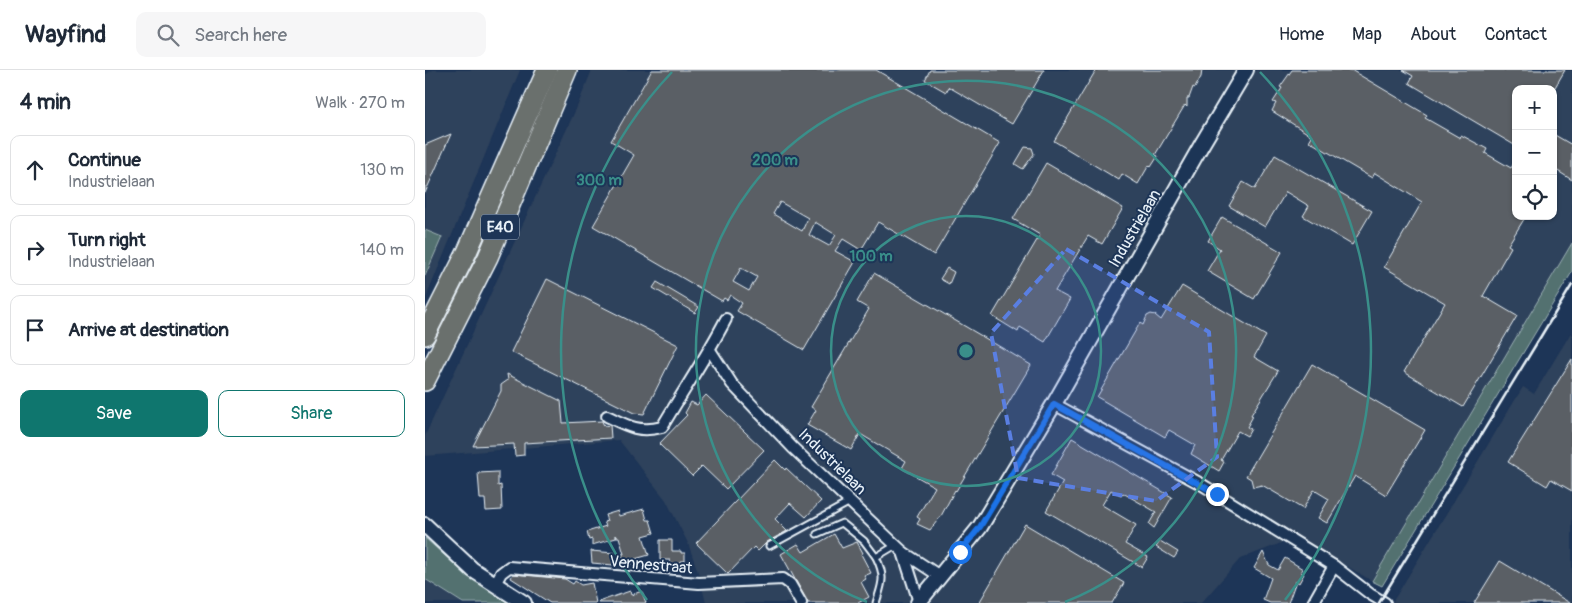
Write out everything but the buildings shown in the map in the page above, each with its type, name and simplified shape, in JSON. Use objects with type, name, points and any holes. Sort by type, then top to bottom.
[{"type":"highway","name":"E40","points":[[425,336],[467,252],[547,70]]},
{"type":"highway","name":"E40","points":[[425,381],[487,257],[567,70]]},
{"type":"street","name":"Industrielaan","points":[[919,603],[980,527],[1054,404],[1197,152],[1246,70]]},
{"type":"street","points":[[607,416],[630,428],[649,430],[662,427],[710,350],[726,319]]},
{"type":"street","name":"Industrielaan","points":[[710,350],[732,384],[793,448],[900,548],[919,603]]},
{"type":"street","points":[[1054,404],[1201,484],[1334,566],[1370,594],[1385,603]]},
{"type":"street","points":[[425,525],[473,570],[523,603]]},
{"type":"street","points":[[900,548],[941,577]]},
{"type":"street","points":[[1313,603],[1334,566]]},
{"type":"street","name":"Vennestraat","points":[[495,584],[501,573],[509,567],[699,583],[783,579],[790,584],[801,603]]},
{"type":"lane","points":[[769,546],[851,502]]},
{"type":"lane","points":[[817,534],[842,523],[864,541],[879,564],[883,584],[876,601]]},
{"type":"lane","points":[[876,557],[900,548]]},
{"type":"highlighted area","points":[[1066,249],[1209,332],[1217,457],[1156,501],[1018,478],[991,333]]},
{"type":"shaded area","points":[[433,70],[520,70],[425,300],[425,75]]},
{"type":"shaded area","points":[[592,70],[1572,70],[1572,243],[1372,581],[1288,531],[1281,543],[1240,559],[1201,603],[706,603],[688,543],[666,500],[619,440],[425,456],[425,436],[577,107]]},
{"type":"shaded area","points":[[1572,331],[1572,603],[1392,603],[1523,387],[1534,394]]},
{"type":"shaded area","points":[[425,579],[463,603],[425,603]]},
{"type":"green space","points":[[425,230],[442,237],[425,276]]},
{"type":"green space","points":[[1572,243],[1572,272],[1382,586],[1372,581]]},
{"type":"green space","points":[[425,538],[462,571],[509,603],[463,603],[425,579]]},
{"type":"railway","points":[[1379,603],[1572,285]]},
{"type":"route","points":[[960,552],[980,527],[1054,404],[1217,494]]}]
